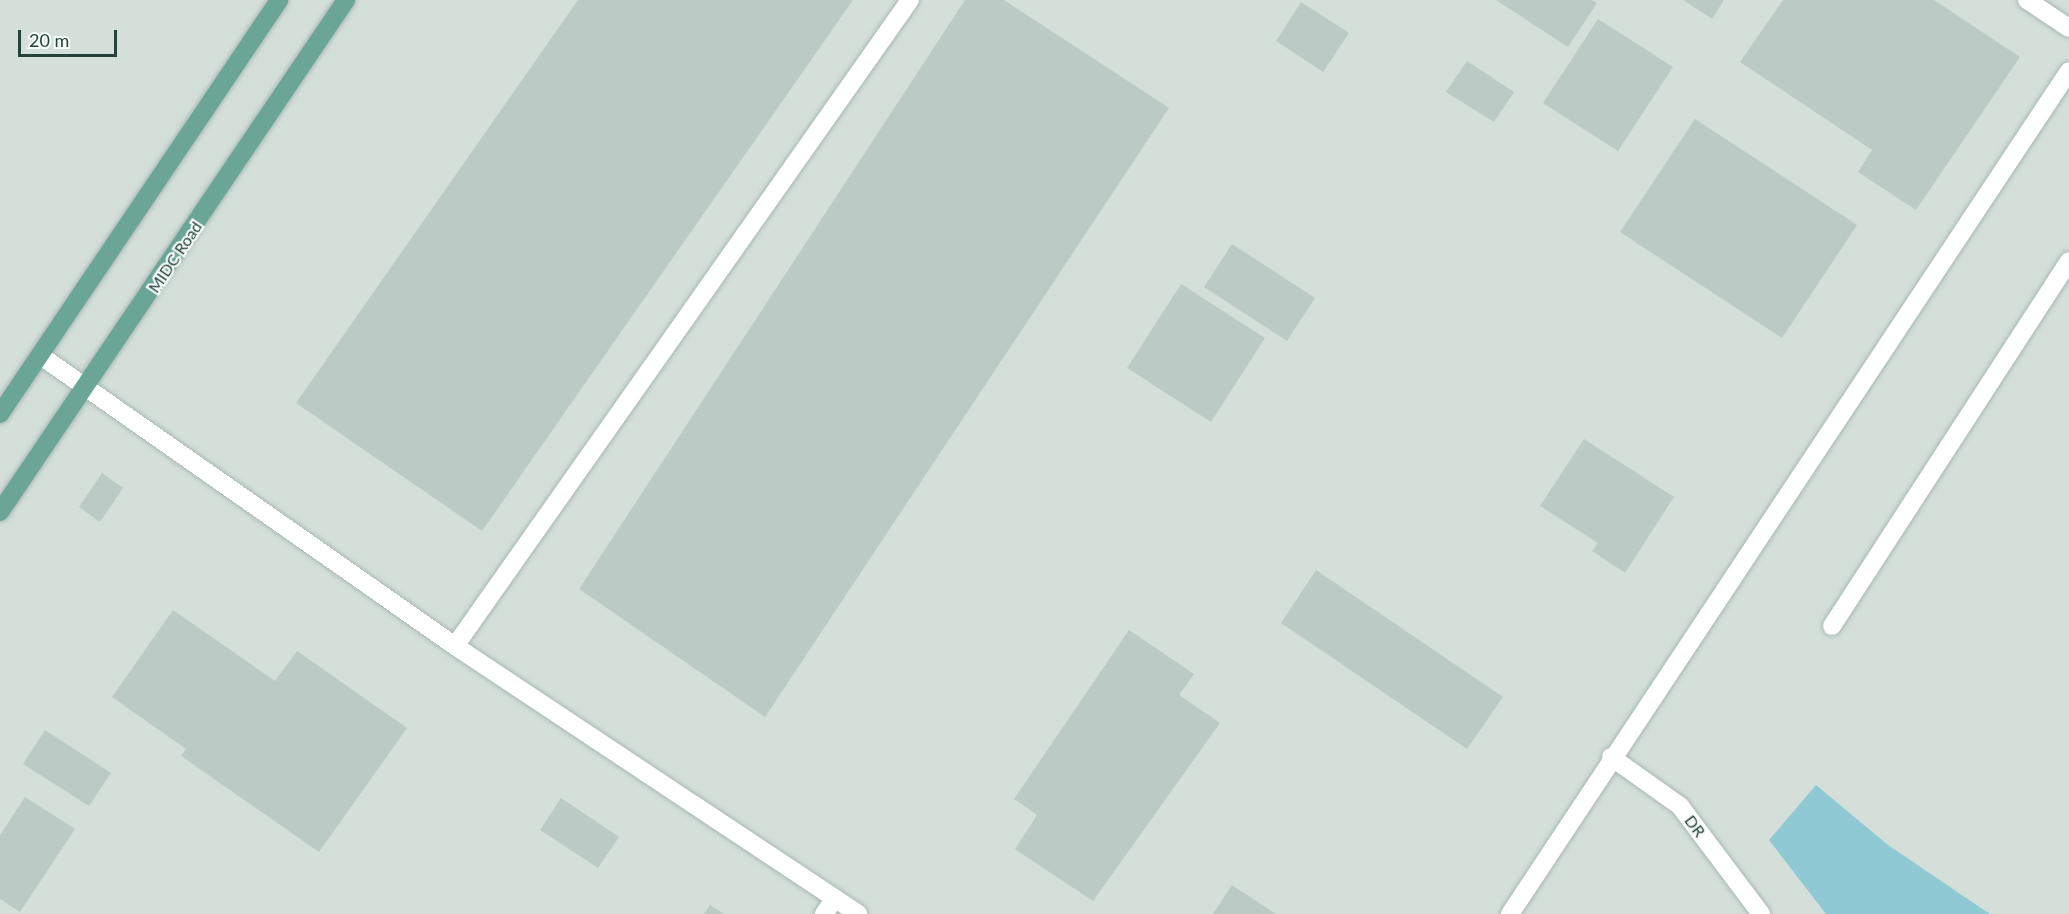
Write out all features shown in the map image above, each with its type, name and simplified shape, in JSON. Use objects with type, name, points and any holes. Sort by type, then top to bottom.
[{"type":"main road","points":[[0,414],[279,0]]},
{"type":"main road","name":"MIDC Road","points":[[0,512],[89,385],[346,0]]},
{"type":"street","points":[[455,646],[910,0]]},
{"type":"street","points":[[2027,0],[2069,28]]},
{"type":"street","points":[[1510,914],[1611,758],[2069,71]]},
{"type":"street","points":[[1832,626],[2069,261]]},
{"type":"street","points":[[41,356],[89,385],[455,646],[858,914]]},
{"type":"street","name":"DR","points":[[1611,758],[1680,806],[1761,914]]},
{"type":"street","points":[[824,914],[835,898]]},
{"type":"shaded area","points":[[0,0],[2069,0],[2069,914],[0,914]]},
{"type":"water","points":[[1816,785],[1888,845],[1990,914],[1826,914],[1769,840]]},
{"type":"building","points":[[578,0],[853,0],[482,531],[296,403]]},
{"type":"building","points":[[965,0],[1004,0],[1169,108],[765,717],[579,589]]},
{"type":"building","points":[[1496,0],[1592,0],[1597,3],[1568,47]]},
{"type":"building","points":[[1683,0],[1724,0],[1712,19]]},
{"type":"building","points":[[1783,0],[1934,0],[2020,57],[1916,210],[1858,172],[1872,150],[1740,62]]},
{"type":"building","points":[[1301,2],[1349,33],[1323,72],[1276,41]]},
{"type":"building","points":[[1598,19],[1673,67],[1618,151],[1543,103]]},
{"type":"building","points":[[1467,61],[1514,92],[1494,122],[1446,92]]},
{"type":"building","points":[[1695,119],[1857,225],[1782,338],[1620,232]]},
{"type":"building","points":[[1232,244],[1315,298],[1287,341],[1204,287]]},
{"type":"building","points":[[1181,284],[1265,338],[1211,422],[1127,368]]},
{"type":"building","points":[[1584,439],[1674,497],[1625,573],[1592,551],[1598,543],[1540,506]]},
{"type":"building","points":[[102,473],[123,488],[100,522],[79,507]]},
{"type":"building","points":[[1316,570],[1503,697],[1467,749],[1281,623]]},
{"type":"building","points":[[173,610],[275,681],[297,651],[407,728],[319,852],[181,756],[186,749],[112,697]]},
{"type":"building","points":[[1129,630],[1194,674],[1179,695],[1220,723],[1093,901],[1015,849],[1037,815],[1014,799]]},
{"type":"building","points":[[45,730],[111,773],[89,806],[23,764]]},
{"type":"building","points":[[25,797],[75,829],[20,912],[0,899],[0,835]]},
{"type":"building","points":[[561,798],[619,837],[598,868],[540,830]]},
{"type":"building","points":[[1232,885],[1276,914],[1213,914]]},
{"type":"building","points":[[710,905],[724,914],[704,914]]}]
